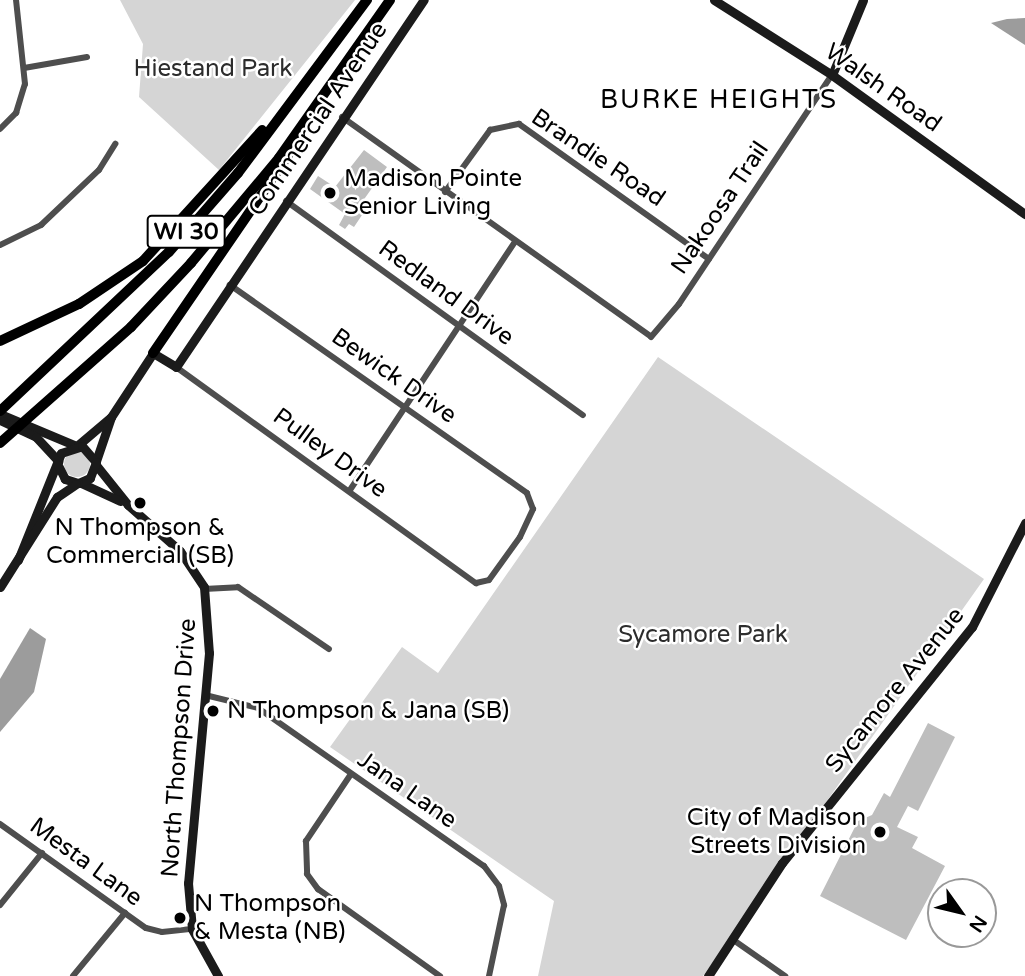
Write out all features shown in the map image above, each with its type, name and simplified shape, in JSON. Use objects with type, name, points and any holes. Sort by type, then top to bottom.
[{"type":"highway","name":"WI 30","points":[[0,412],[169,253],[238,173],[367,0]]},
{"type":"highway","name":"WI 30","points":[[4,440],[131,327],[191,263],[279,158],[390,0]]},
{"type":"highway","points":[[0,341],[79,304],[143,261],[337,42]]},
{"type":"highway","points":[[153,353],[341,71]]},
{"type":"street","points":[[0,129],[21,101],[24,68],[16,0]]},
{"type":"street","name":"Commercial Avenue","points":[[176,367],[342,117],[424,0]]},
{"type":"street","name":"Walsh Road","points":[[714,0],[832,75],[1025,214]]},
{"type":"street","name":"Nakoosa Trail","points":[[855,21],[856,0]]},
{"type":"street","name":"Nakoosa Trail","points":[[515,242],[651,337],[709,259],[832,75],[863,0]]},
{"type":"street","points":[[24,68],[88,57]]},
{"type":"street","points":[[342,117],[515,242],[350,490]]},
{"type":"street","name":"Brandie Road","points":[[445,192],[491,130],[519,124],[709,259]]},
{"type":"street","points":[[0,244],[41,225],[99,170],[115,144]]},
{"type":"street","name":"Redland Drive","points":[[286,201],[583,415]]},
{"type":"street","name":"Bewick Drive","points":[[230,285],[533,502],[520,537],[483,584]]},
{"type":"street","points":[[0,587],[57,497],[79,483],[96,464],[111,417],[153,353]]},
{"type":"street","name":"Pulley Drive","points":[[153,353],[483,584]]},
{"type":"street","points":[[0,412],[90,450],[96,464]]},
{"type":"street","points":[[18,560],[58,463],[111,417]]},
{"type":"street","points":[[0,420],[43,442],[58,463],[63,477],[79,483]]},
{"type":"street","name":"North Thompson Drive","points":[[96,464],[128,505],[169,538],[204,589],[205,695],[188,883],[192,929],[218,976]]},
{"type":"street","name":"North Thompson Drive","points":[[79,483],[128,505]]},
{"type":"street","name":"Sycamore Avenue","points":[[708,976],[804,835],[972,627],[1025,523]]},
{"type":"street","points":[[204,589],[238,587],[330,649]]},
{"type":"street","name":"Jana Lane","points":[[205,695],[248,702],[489,871],[504,905],[489,976]]},
{"type":"street","points":[[351,774],[306,841],[306,870],[318,889],[440,976]]},
{"type":"street","name":"Mesta Lane","points":[[0,824],[125,913],[157,932],[192,929]]},
{"type":"street","points":[[0,905],[42,853]]},
{"type":"street","points":[[79,975],[125,913]]},
{"type":"street","points":[[733,939],[785,976]]},
{"type":"green space","name":"Hiestand Park","points":[[120,0],[355,0],[219,170],[139,97],[143,44]]},
{"type":"green space","name":"Sycamore Park","points":[[658,357],[984,579],[703,976],[538,976],[554,901],[330,747],[402,647],[438,673]]},
{"type":"green space","points":[[77,451],[86,455],[90,464],[86,473],[77,477],[68,473],[64,464],[68,455]]},
{"type":"shaded area","points":[[1025,18],[1025,45],[991,23],[1007,19]]},
{"type":"shaded area","points":[[30,628],[46,639],[34,692],[0,732],[0,679]]},
{"type":"building","name":"Madison Pointe Senior Living","points":[[364,150],[387,167],[360,205],[366,209],[354,227],[349,224],[345,229],[339,225],[345,214],[310,189],[318,176],[335,187]]},
{"type":"building","name":"City of Madison Streets Division","points":[[928,723],[955,737],[918,811],[908,806],[897,827],[918,837],[912,848],[945,866],[939,878],[927,878],[927,900],[906,940],[820,896],[858,821],[872,815],[884,793],[890,797]]},
{"type":"place","name":"Madison Pointe Senior Living","points":[[330,193]]},
{"type":"place","name":"N Thompson & Commercial (SB)","points":[[140,503]]},
{"type":"place","name":"N Thompson & Jana (SB)","points":[[213,711]]},
{"type":"place","name":"City of Madison Streets Division","points":[[880,832]]},
{"type":"place","name":"N Thompson & Mesta (NB)","points":[[180,918]]},
{"type":"district","name":"BURKE HEIGHTS","points":[[719,100]]}]
